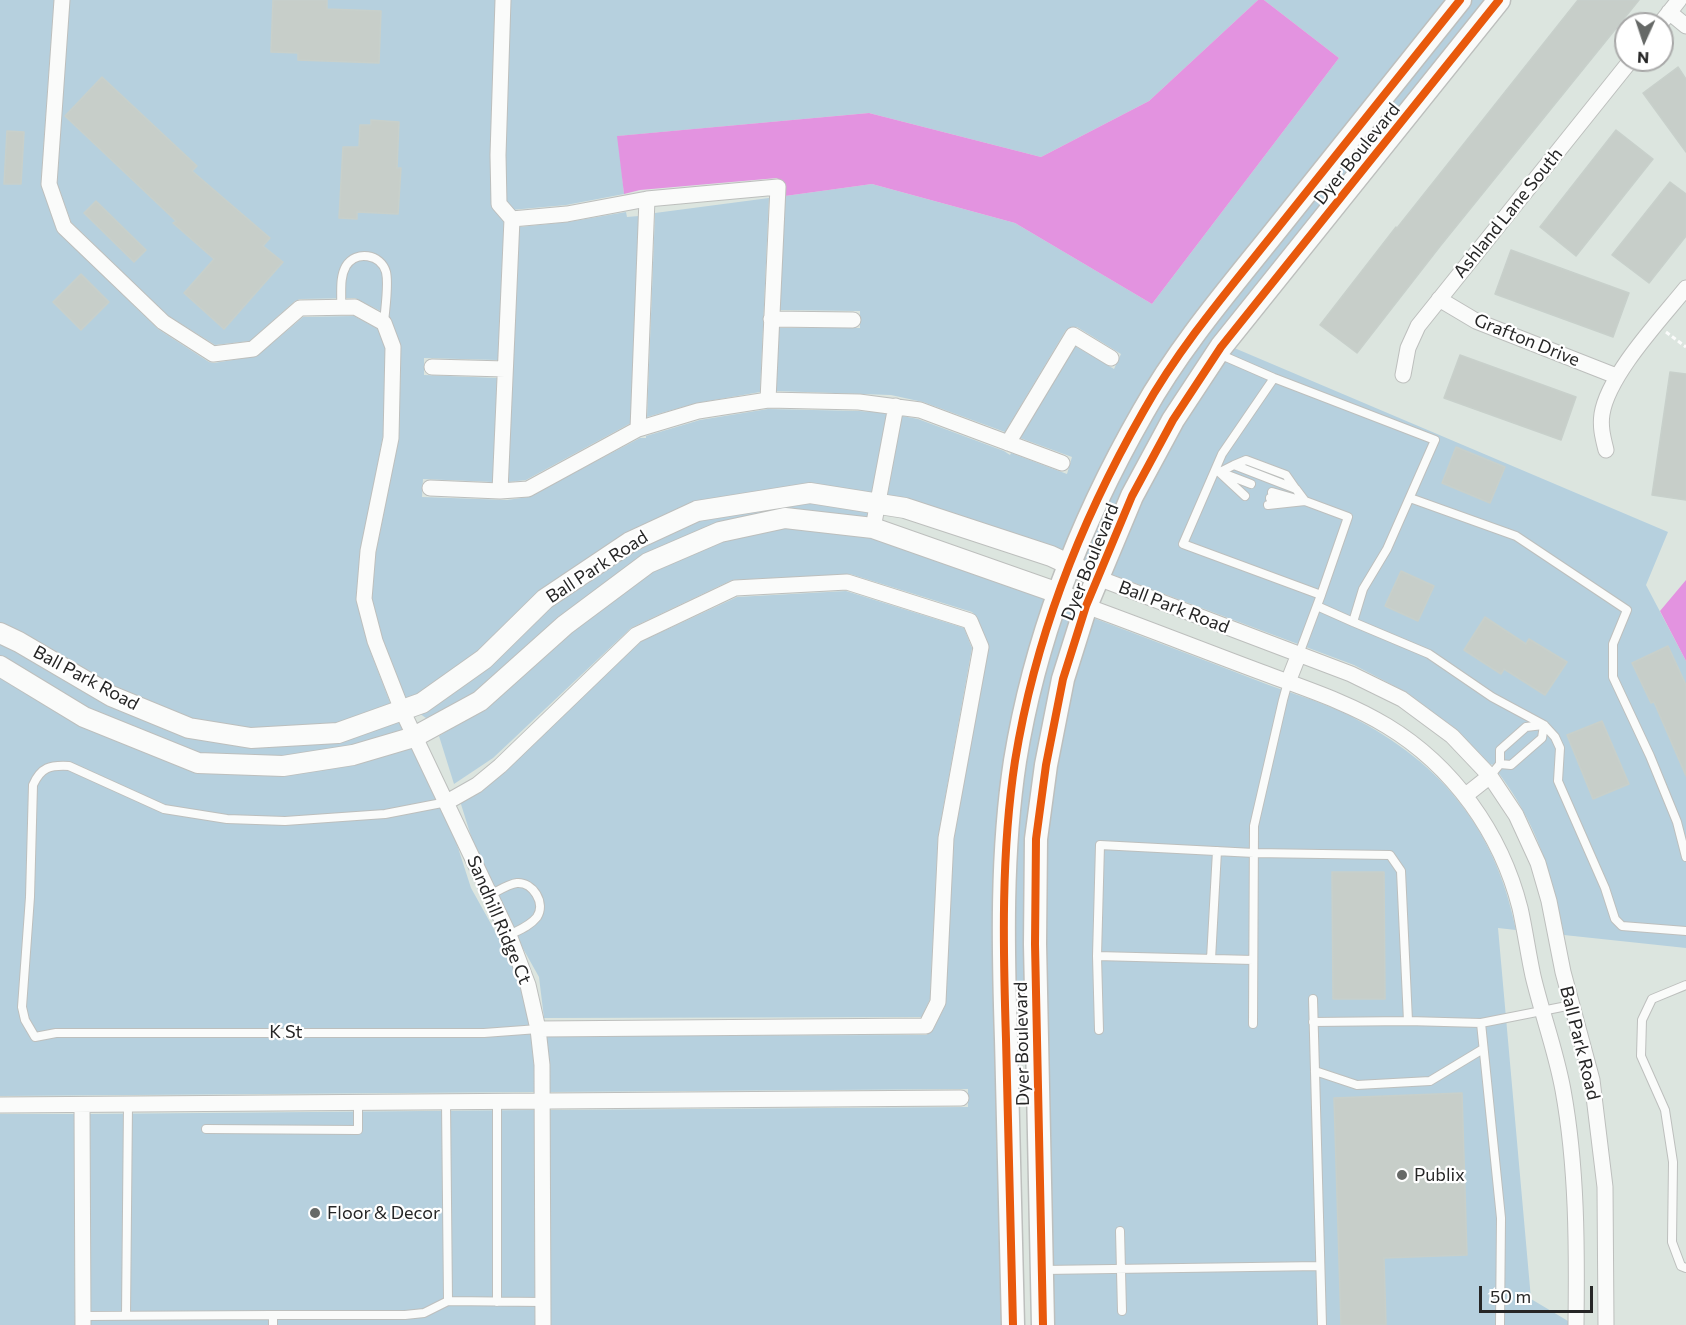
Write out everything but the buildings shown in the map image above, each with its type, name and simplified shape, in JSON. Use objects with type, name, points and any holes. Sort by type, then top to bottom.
[{"type":"main road","name":"Dyer Boulevard","points":[[1013,1325],[1003,941],[1006,848],[1015,765],[1028,691],[1058,593],[1104,484],[1144,409],[1200,325],[1460,0]]},
{"type":"main road","name":"Dyer Boulevard","points":[[1044,1325],[1035,944],[1036,839],[1046,765],[1063,679],[1086,606],[1132,496],[1173,420],[1217,354],[1499,0]]},
{"type":"main road","points":[[1005,998],[1019,1039],[1023,1232],[1042,1270]]},
{"type":"main road","points":[[1013,1300],[1030,1310],[1032,1325]]},
{"type":"street","points":[[62,0],[49,184],[64,227],[163,322],[213,354],[253,349],[300,308],[355,307],[384,323]]},
{"type":"street","points":[[500,491],[512,219],[499,204],[498,155],[503,0]]},
{"type":"street","points":[[1669,12],[1679,0]]},
{"type":"street","name":"Ashland Lane South","points":[[1403,375],[1412,337],[1439,299],[1621,72]]},
{"type":"street","points":[[512,219],[567,214],[647,199],[777,186],[768,400]]},
{"type":"street","points":[[638,429],[647,199]]},
{"type":"street","points":[[1606,450],[1602,433],[1602,412],[1616,376],[1686,288]]},
{"type":"street","name":"Grafton Drive","points":[[1439,299],[1476,321],[1616,376]]},
{"type":"street","points":[[771,319],[853,320]]},
{"type":"street","name":"Sandhill Ridge Ct","points":[[384,323],[393,346],[391,438],[368,550],[364,599],[375,641],[402,710],[509,935],[528,985],[538,1029],[542,1101],[543,1325]]},
{"type":"street","points":[[1008,443],[1073,335],[1110,358]]},
{"type":"street","points":[[432,367],[505,369]]},
{"type":"street","points":[[430,488],[500,491],[528,489],[638,429],[698,411],[768,400],[859,402],[920,410],[1062,463]]},
{"type":"street","points":[[873,528],[896,406]]},
{"type":"street","name":"Ball Park Road","points":[[0,633],[111,696],[189,728],[251,738],[338,733],[422,703],[484,659],[545,599],[630,542],[697,511],[810,493],[905,508],[1051,556],[1098,578],[1352,674],[1402,699],[1495,770],[1538,863],[1549,901],[1563,972],[1592,1080],[1605,1187],[1606,1325]]},
{"type":"street","name":"Ball Park Road","points":[[0,666],[84,717],[198,763],[283,766],[353,755],[414,737],[480,701],[565,625],[648,563],[720,532],[785,518],[873,528],[1058,593],[1086,606],[1342,703],[1388,726],[1431,758],[1466,795],[1488,828],[1509,872],[1520,908],[1533,975],[1563,1087],[1571,1140],[1575,1189],[1575,1325]]},
{"type":"street","points":[[447,802],[477,785],[500,766],[636,635],[735,588],[847,582],[970,621],[981,647],[946,838],[938,1002],[926,1026],[538,1029]]},
{"type":"street","points":[[1288,682],[1299,654]]},
{"type":"street","points":[[1466,795],[1495,770]]},
{"type":"street","points":[[0,1105],[961,1098]]},
{"type":"street","points":[[82,1105],[83,1320]]},
{"type":"lane","points":[[341,307],[342,275],[347,265],[362,255],[374,257],[382,263],[386,274],[384,323]]},
{"type":"lane","points":[[1217,354],[1436,440],[1387,549],[1363,589],[1353,622]]},
{"type":"lane","points":[[1274,378],[1222,454],[1217,471],[1183,544],[1321,595]]},
{"type":"lane","points":[[1217,471],[1234,465],[1296,489],[1305,501]]},
{"type":"lane","points":[[1217,471],[1248,490],[1217,471]]},
{"type":"lane","points":[[1299,654],[1348,517],[1305,501],[1270,498],[1305,501]]},
{"type":"lane","points":[[1410,498],[1516,536],[1627,610],[1613,644],[1613,677],[1664,789],[1677,822],[1686,857]]},
{"type":"lane","points":[[1317,606],[1429,654],[1492,697],[1545,725],[1555,737],[1560,748],[1558,781],[1605,888],[1615,919],[1622,926],[1686,931]]},
{"type":"lane","points":[[1253,1024],[1254,826],[1288,682]]},
{"type":"lane","points":[[1495,770],[1500,750],[1526,727],[1545,725]]},
{"type":"lane","points":[[1495,770],[1511,765],[1542,738],[1545,725]]},
{"type":"lane","name":"K St","points":[[447,802],[385,814],[285,821],[227,819],[164,809],[69,766],[53,765],[38,773],[33,785],[30,897],[22,1007],[25,1020],[35,1037],[56,1033],[484,1033],[538,1029]]},
{"type":"lane","points":[[1099,1030],[1097,956],[1100,845],[1254,853],[1390,855],[1401,871],[1407,1021]]},
{"type":"lane","points":[[1211,959],[1217,851]]},
{"type":"lane","points":[[490,895],[516,883],[527,885],[535,892],[540,904],[539,915],[529,925],[509,935]]},
{"type":"lane","points":[[1097,956],[1253,960]]},
{"type":"lane","points":[[1686,986],[1652,999],[1642,1020],[1641,1056],[1665,1110],[1673,1162],[1672,1242],[1681,1266],[1686,1268]]},
{"type":"lane","points":[[1312,999],[1322,1325]]},
{"type":"lane","points":[[1313,1022],[1480,1023],[1572,1005]]},
{"type":"lane","points":[[1480,1023],[1502,1218],[1500,1325]]},
{"type":"lane","points":[[1315,1071],[1357,1085],[1430,1081],[1483,1049]]},
{"type":"lane","points":[[446,1102],[448,1301]]},
{"type":"lane","points":[[497,1102],[497,1302]]},
{"type":"lane","points":[[206,1129],[358,1130],[358,1103]]},
{"type":"lane","points":[[126,1316],[128,1104]]},
{"type":"lane","points":[[1120,1231],[1122,1311]]},
{"type":"lane","points":[[1042,1270],[1320,1266]]},
{"type":"lane","points":[[83,1320],[126,1316],[405,1316],[424,1313],[448,1301],[543,1302]]},
{"type":"lane","points":[[273,1315],[273,1325]]},
{"type":"lane","points":[[355,1315],[355,1325]]},
{"type":"path","points":[[1657,325],[1686,347]]},
{"type":"shaded area","points":[[0,0],[54,0],[41,183],[57,231],[158,329],[214,363],[257,356],[303,317],[354,316],[378,329],[386,348],[383,436],[361,549],[356,598],[368,645],[391,705],[337,725],[252,729],[191,719],[114,688],[23,634],[0,623]]},
{"type":"shaded area","points":[[69,0],[1258,0],[1149,101],[1041,157],[869,113],[618,136],[624,194],[566,205],[511,210],[504,219],[498,360],[424,358],[424,375],[497,378],[493,482],[423,479],[422,497],[507,500],[528,497],[640,438],[700,420],[768,409],[887,413],[872,494],[694,503],[418,695],[406,699],[382,638],[372,598],[376,552],[399,438],[401,347],[391,319],[388,315],[355,298],[300,299],[250,341],[215,345],[167,315],[71,222],[57,183]]},
{"type":"shaded area","points":[[1258,0],[1264,0],[1339,58],[1152,304],[1015,223],[872,184],[785,196],[785,187],[777,178],[640,190],[624,194],[617,136],[869,113],[1041,157],[1149,101]]},
{"type":"shaded area","points":[[1264,0],[1450,0],[1194,320],[1064,554],[887,497],[902,416],[918,419],[1010,455],[1011,453],[1067,474],[1072,457],[1020,438],[1075,346],[1114,369],[1121,354],[1077,327],[1066,330],[1005,432],[923,402],[891,395],[776,391],[779,328],[860,328],[860,311],[780,310],[785,196],[872,184],[1015,223],[1152,304],[1339,58]]},
{"type":"shaded area","points":[[1471,0],[1489,0],[1215,342],[1094,567],[1079,560],[1150,414],[1206,331]]},
{"type":"shaded area","points":[[769,198],[760,392],[697,403],[647,417],[655,213]]},
{"type":"shaded area","points":[[626,212],[627,217],[639,216],[631,423],[526,480],[508,482],[519,227],[568,222]]},
{"type":"shaded area","points":[[1232,347],[1668,532],[1646,585],[1686,661],[1686,948],[1564,935],[1543,856],[1531,826],[1513,793],[1492,764],[1456,729],[1406,692],[1354,665],[1108,573],[1139,500],[1179,425]]},
{"type":"shaded area","points":[[810,502],[868,512],[867,519],[778,508],[778,511],[718,524],[476,694],[430,721],[419,713],[550,606],[634,550],[699,520]]},
{"type":"shaded area","points":[[785,527],[871,537],[1048,599],[1007,763],[1005,1325],[550,1325],[550,1110],[968,1107],[968,1089],[549,1092],[546,1036],[926,1035],[933,1030],[945,1006],[954,839],[988,649],[977,617],[972,612],[850,574],[732,580],[631,628],[493,758],[454,784],[439,736],[485,708],[570,632],[651,570],[722,541]]},
{"type":"shaded area","points":[[1686,580],[1686,661],[1660,611]]},
{"type":"shaded area","points":[[846,591],[964,628],[972,648],[938,837],[930,999],[922,1017],[544,1018],[539,977],[485,881],[460,801],[502,772],[640,642],[737,597]]},
{"type":"shaded area","points":[[1063,605],[1076,611],[1056,677],[1026,1039],[1013,996],[1014,848],[1035,693]]},
{"type":"shaded area","points":[[1091,617],[1322,704],[1376,730],[1433,774],[1457,799],[1477,827],[1493,858],[1506,892],[1516,930],[1498,928],[1531,1299],[1568,1321],[1568,1325],[1051,1325],[1044,840],[1071,681]]},
{"type":"shaded area","points":[[0,642],[186,736],[400,720],[411,728],[352,746],[283,757],[199,754],[87,709],[0,656]]},
{"type":"shaded area","points":[[0,676],[80,724],[277,776],[290,775],[424,742],[471,888],[525,985],[534,1065],[534,1092],[0,1096]]},
{"type":"shaded area","points":[[534,1110],[535,1325],[91,1325],[90,1114]]},
{"type":"shaded area","points":[[0,1114],[74,1114],[75,1325],[0,1325]]},
{"type":"cycle path","points":[[1013,1325],[1004,970],[1005,865],[1015,761],[1024,715],[1048,625],[1063,581],[1100,495],[1157,388],[1224,295],[1460,0]]},
{"type":"cycle path","points":[[1043,1325],[1035,944],[1036,839],[1046,765],[1063,679],[1086,606],[1132,496],[1173,420],[1221,347],[1499,0]]},
{"type":"place","name":"Publix","points":[[1402,1175]]},
{"type":"place","name":"Floor & Decor","points":[[315,1213]]}]
